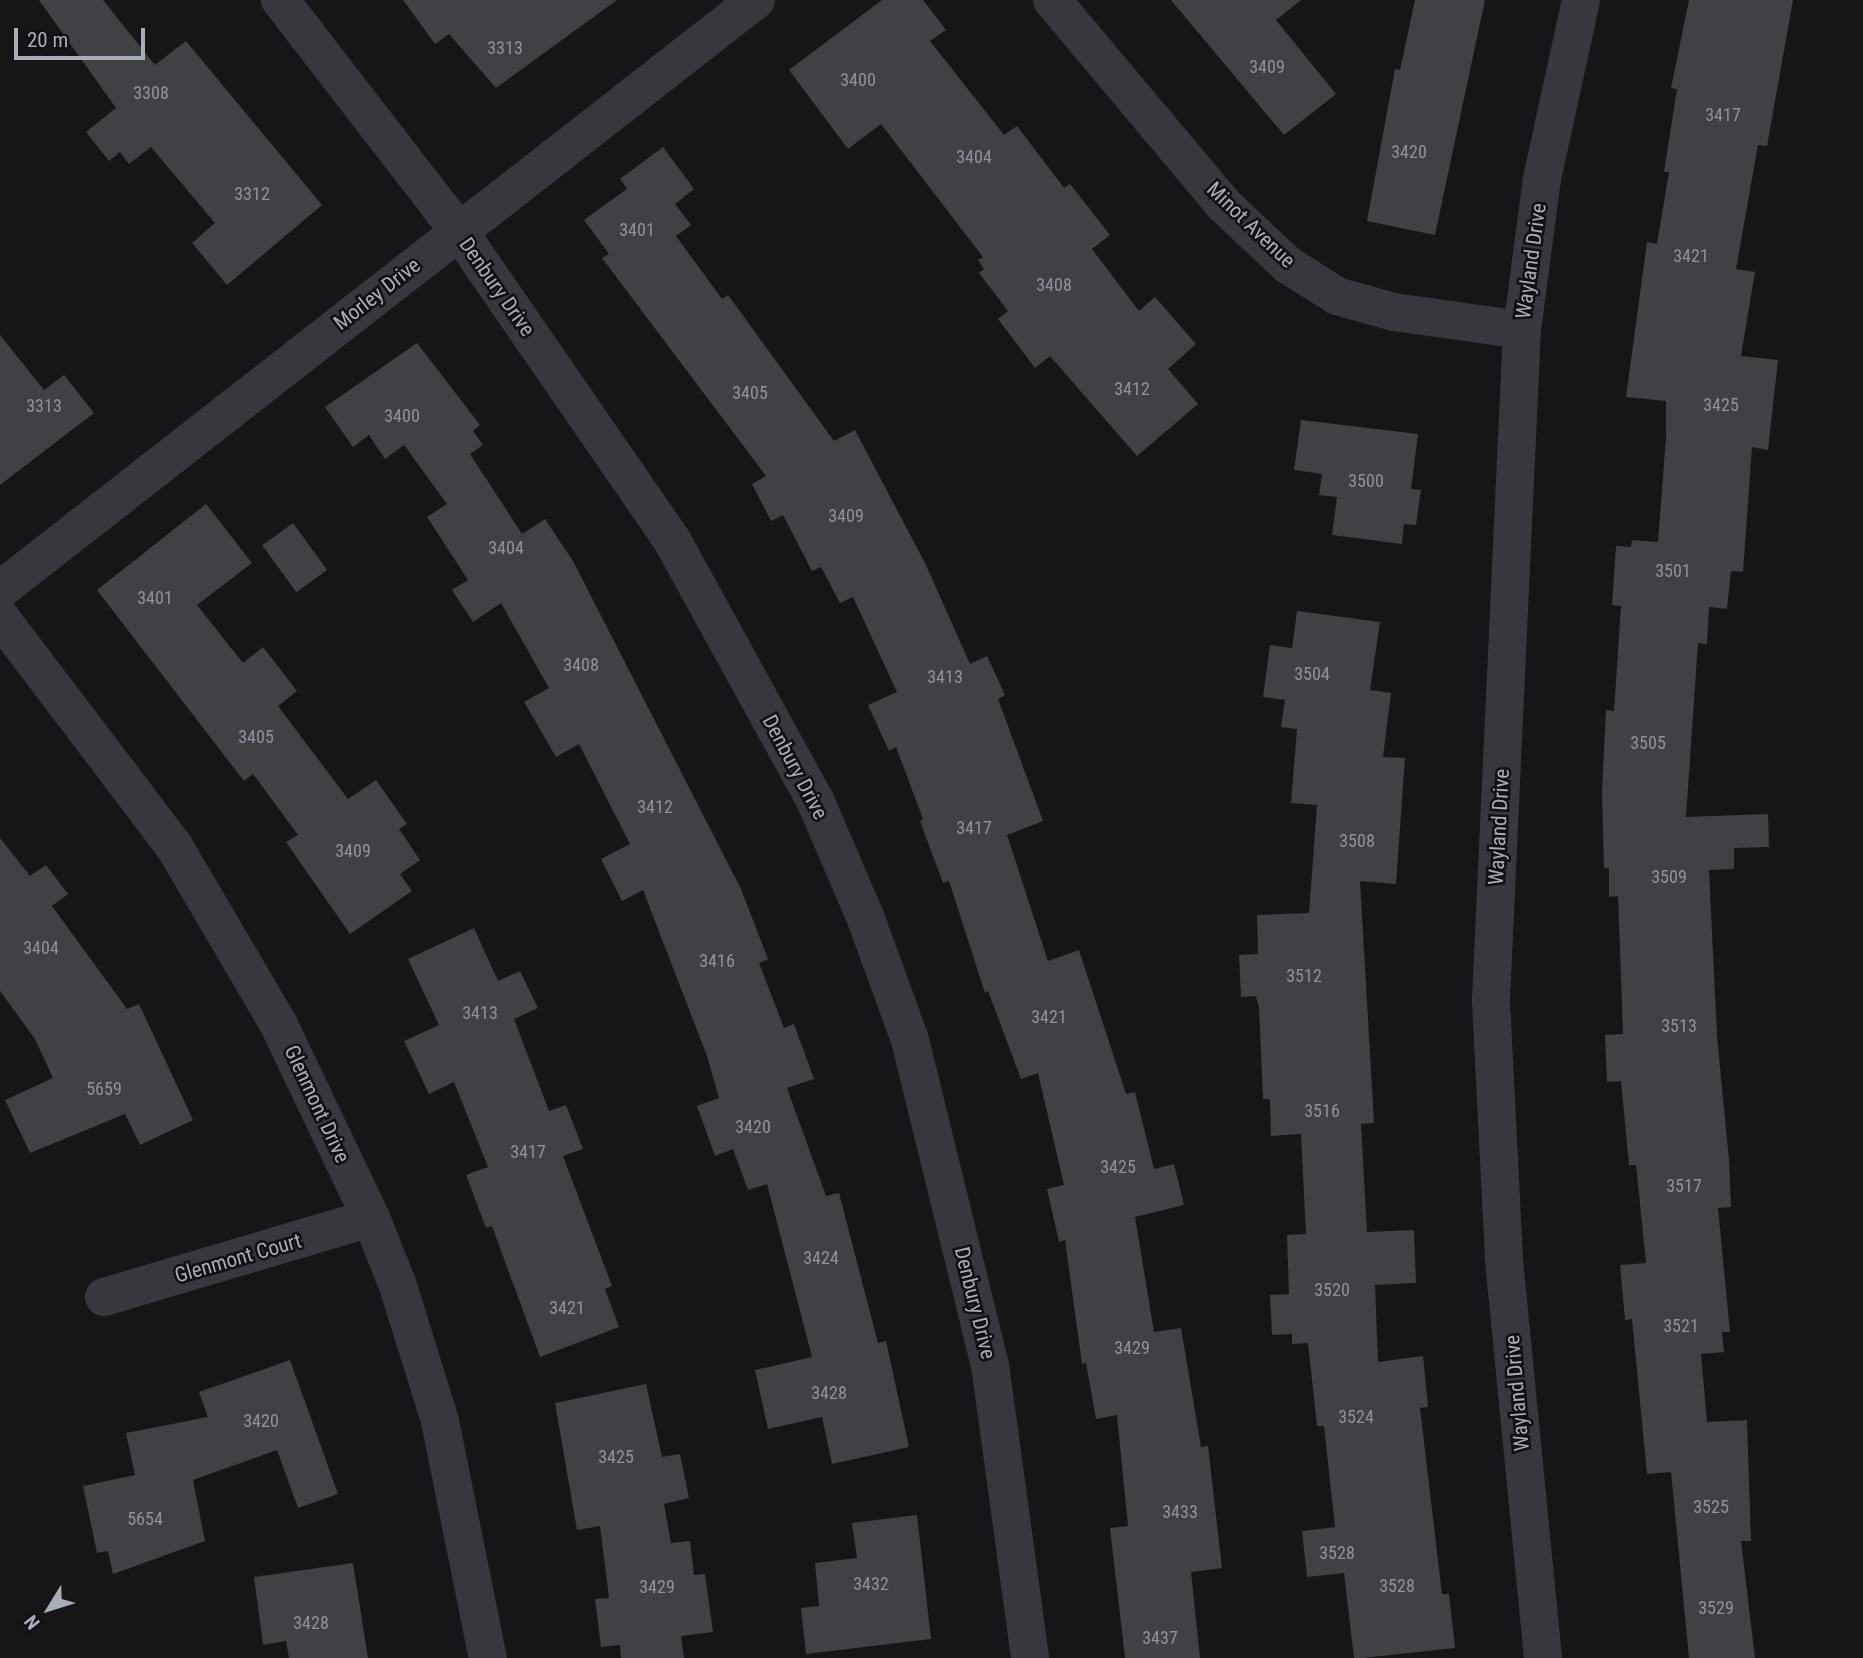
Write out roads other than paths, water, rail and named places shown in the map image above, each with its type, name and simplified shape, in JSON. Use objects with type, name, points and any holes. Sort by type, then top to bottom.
[{"type":"street","name":"Denbury Drive","points":[[280,0],[458,230],[673,542],[815,800],[866,919],[910,1040],[990,1365],[1030,1658]]},
{"type":"street","name":"Morley Drive","points":[[0,590],[756,0]]},
{"type":"street","name":"Minot Avenue","points":[[1052,0],[1224,205],[1288,265],[1336,296],[1394,312],[1522,330]]},
{"type":"street","name":"Wayland Drive","points":[[1543,1658],[1504,1258],[1491,999],[1522,330],[1542,179],[1581,0]]},
{"type":"street","name":"Glenmont Drive","points":[[0,617],[174,846],[278,1023],[371,1218],[398,1286],[440,1421],[488,1658]]},
{"type":"street","name":"Glenmont Court","points":[[104,1297],[371,1218]]}]
